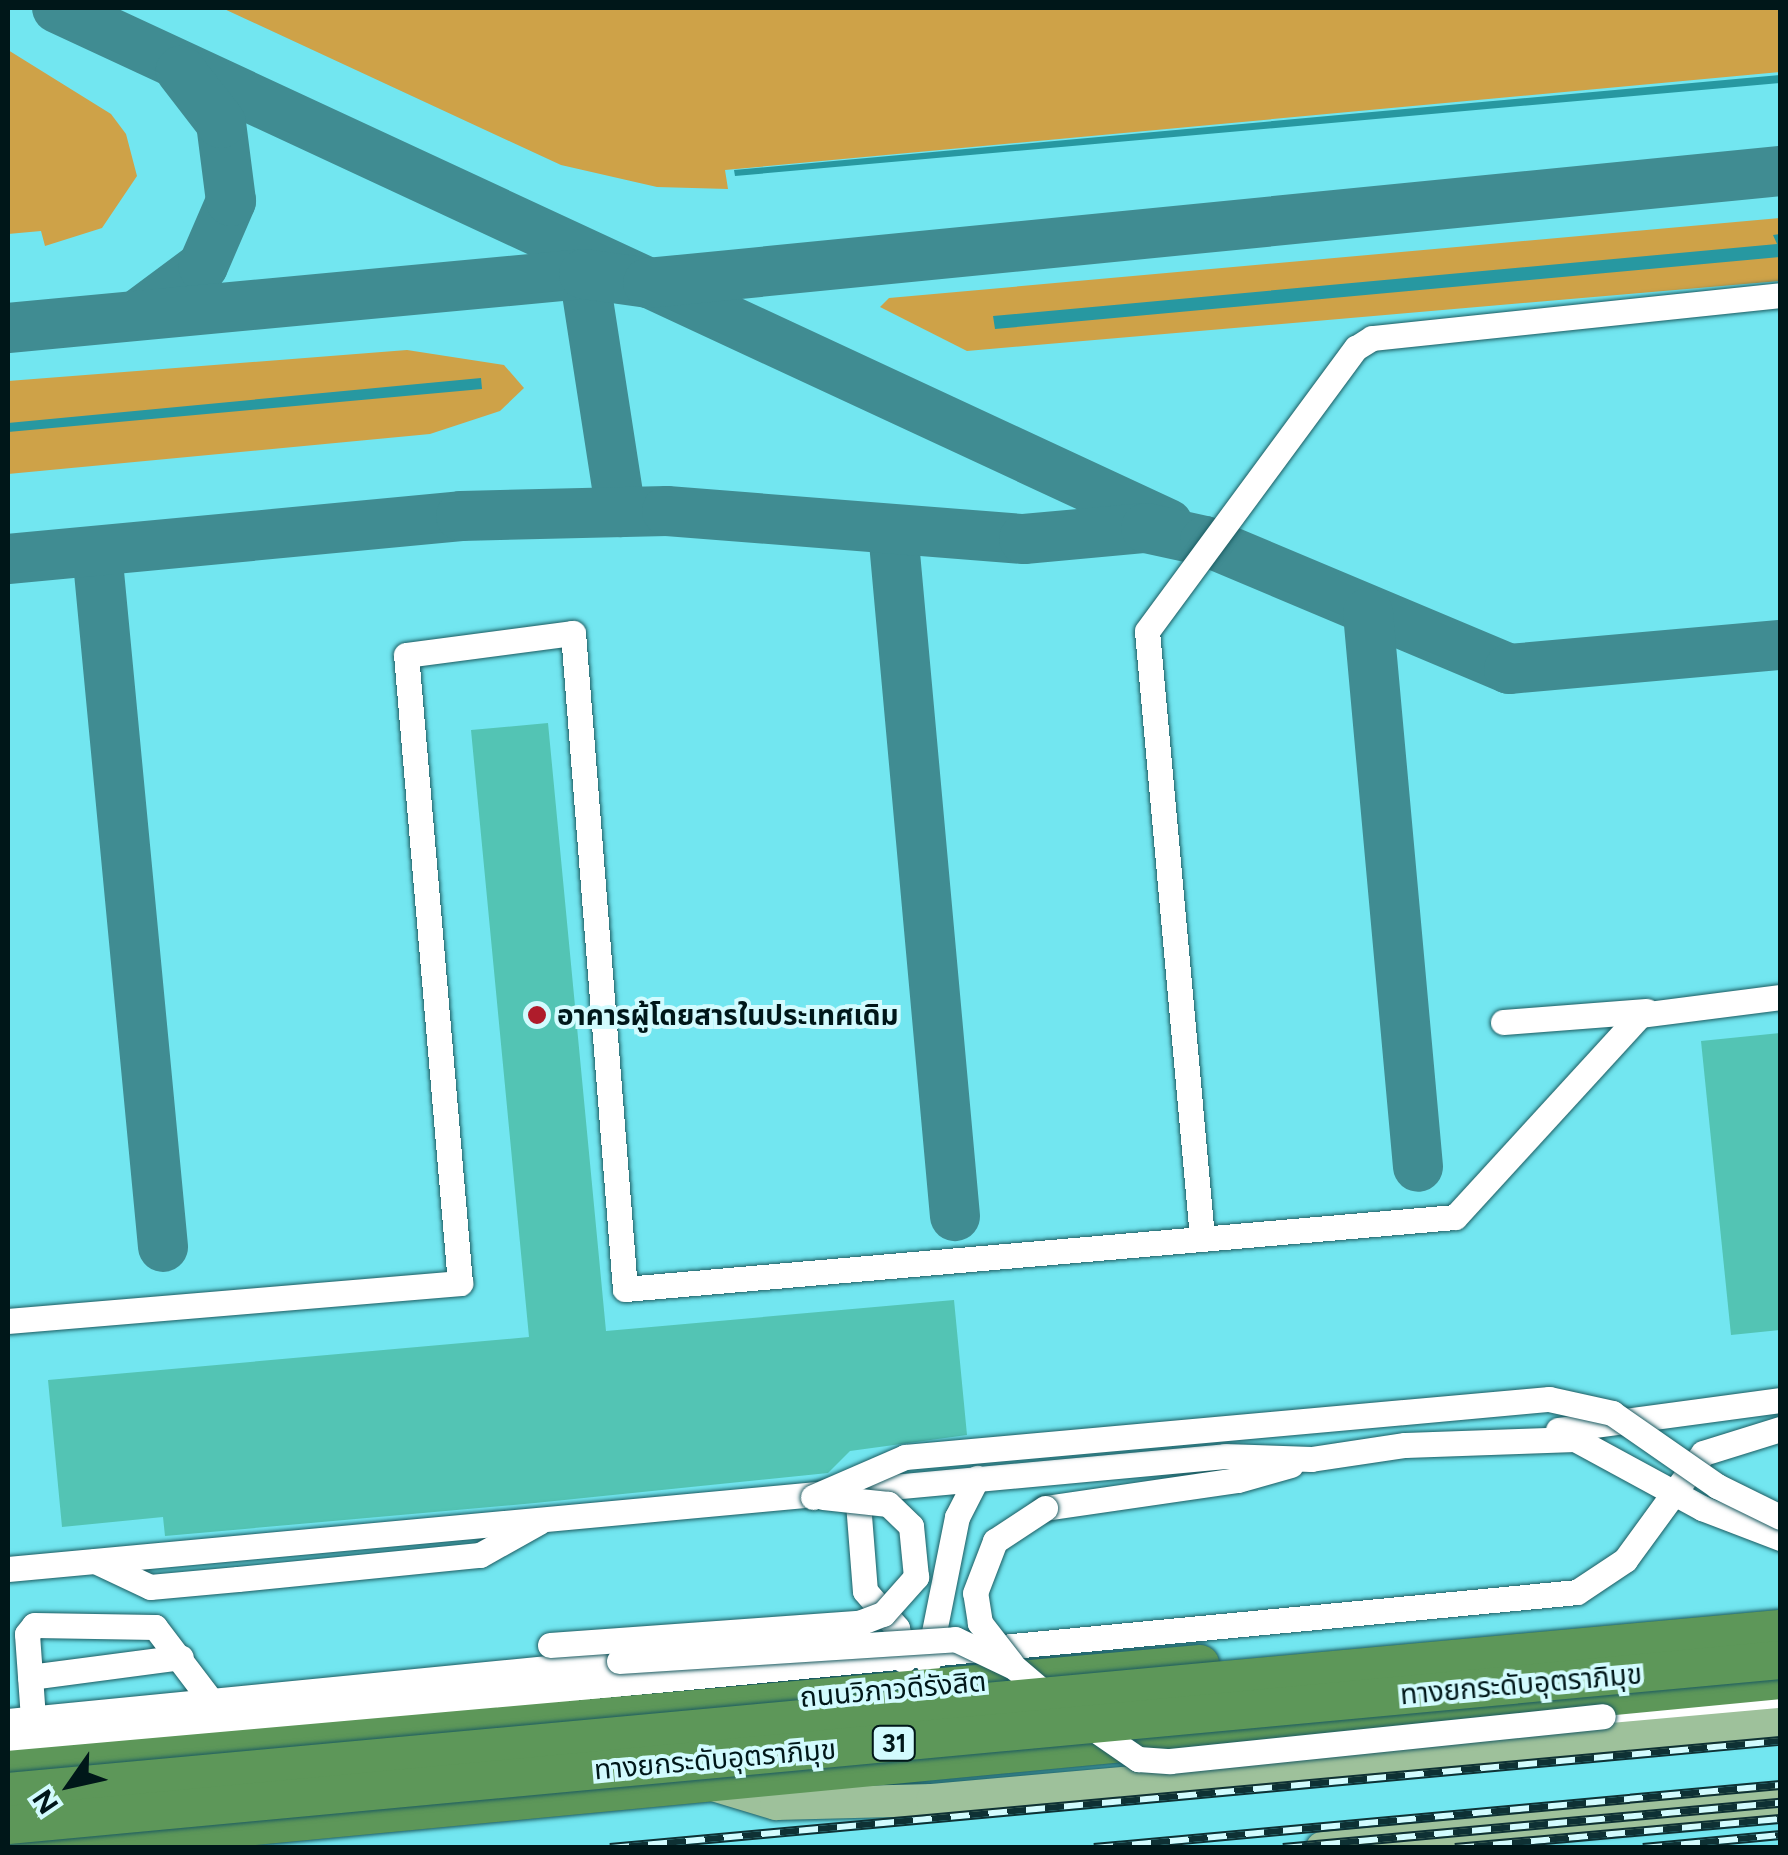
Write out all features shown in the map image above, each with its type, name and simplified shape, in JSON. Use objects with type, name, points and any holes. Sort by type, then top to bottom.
[{"type":"highway","name":"ถนนวิภาวดีรังสิต","points":[[8,1770],[918,1668],[1780,1620]]},
{"type":"highway","name":"ทางยกระดับอุตราภิมุข","points":[[8,1792],[1780,1629]]},
{"type":"highway","name":"ทางยกระดับอุตราภิมุข","points":[[8,1825],[1780,1660]]},
{"type":"highway","name":"31","points":[[24,1848],[716,1786],[1780,1680]]},
{"type":"main road","points":[[716,1786],[776,1804],[932,1800],[1780,1724]]},
{"type":"main road","points":[[1322,1848],[1534,1837],[1780,1802]]},
{"type":"lane","points":[[1202,1237],[1147,631],[1356,348],[1372,338],[1780,295]]},
{"type":"lane","points":[[8,1322],[460,1283],[406,655],[574,633],[625,1288],[1455,1217],[1647,1011]]},
{"type":"lane","points":[[1503,1022],[1780,997]]},
{"type":"lane","points":[[812,1497],[905,1457],[1549,1400],[1612,1413],[1717,1486],[1780,1517]]},
{"type":"lane","points":[[1500,1444],[1780,1400]]},
{"type":"lane","points":[[212,1702],[181,1657],[148,1625],[34,1625],[30,1677],[20,1720],[95,1723],[918,1668],[1577,1592],[1624,1560],[1672,1491],[1722,1441],[1780,1428]]},
{"type":"lane","points":[[1014,1667],[980,1623],[975,1594],[996,1541],[1045,1508],[1238,1480],[1311,1458],[1405,1445],[1575,1438],[1672,1491],[1780,1538]]},
{"type":"lane","points":[[8,1570],[1225,1456],[1311,1458]]},
{"type":"lane","points":[[918,1668],[958,1516],[977,1478]]},
{"type":"lane","points":[[857,1490],[865,1592],[897,1628],[918,1668]]},
{"type":"lane","points":[[95,1561],[150,1587],[238,1580],[480,1554],[538,1522],[812,1497],[888,1504],[910,1526],[916,1577],[883,1614],[859,1623],[550,1645],[475,1677]]},
{"type":"lane","points":[[8,1742],[70,1736],[117,1711],[619,1661],[956,1639],[1014,1667],[1138,1759],[1314,1749],[1603,1716],[1780,1702]]},
{"type":"lane","points":[[30,1677],[181,1657]]},
{"type":"shaded area","points":[[222,8],[1780,8],[1780,72],[725,170],[728,189],[657,187],[561,165]]},
{"type":"shaded area","points":[[8,50],[111,114],[126,134],[137,176],[102,228],[45,246],[41,231],[8,234]]},
{"type":"shaded area","points":[[1780,218],[1780,281],[967,351],[880,307],[889,298]]},
{"type":"shaded area","points":[[407,350],[504,365],[524,388],[500,411],[430,434],[8,474],[8,381]]},
{"type":"water","points":[[1780,75],[1780,83],[735,176],[734,170]]},
{"type":"water","points":[[1780,234],[1780,257],[995,329],[993,316],[1777,244],[1773,235]]},
{"type":"water","points":[[481,378],[482,389],[8,432],[8,423]]},
{"type":"building","name":"อาคารผู้โดยสารในประเทศเดิม","points":[[548,723],[606,1331],[954,1300],[967,1435],[850,1451],[828,1473],[535,1503],[165,1536],[163,1517],[62,1527],[48,1380],[529,1337],[471,730]]},
{"type":"building","points":[[1780,1033],[1780,1330],[1731,1335],[1701,1041]]},
{"type":"taxiway","points":[[57,8],[1168,524]]},
{"type":"taxiway","points":[[141,312],[203,266],[231,201],[221,123],[181,71]]},
{"type":"taxiway","points":[[8,328],[584,274],[648,283],[1780,171]]},
{"type":"taxiway","points":[[584,274],[621,512]]},
{"type":"taxiway","points":[[8,559],[461,516],[667,511],[1024,539],[1146,528],[1205,541],[1509,669],[1780,645]]},
{"type":"taxiway","points":[[893,531],[955,1216]]},
{"type":"taxiway","points":[[97,551],[163,1247]]},
{"type":"taxiway","points":[[1368,613],[1418,1167]]},
{"type":"railway","points":[[610,1848],[1780,1741]]},
{"type":"railway","points":[[1094,1848],[1780,1785]]},
{"type":"railway","points":[[1283,1848],[1780,1803]]},
{"type":"railway","points":[[1455,1848],[1780,1819]]},
{"type":"railway","points":[[1643,1848],[1780,1835]]},
{"type":"place","name":"อาคารผู้โดยสารในประเทศเดิม","points":[[537,1015]]}]
